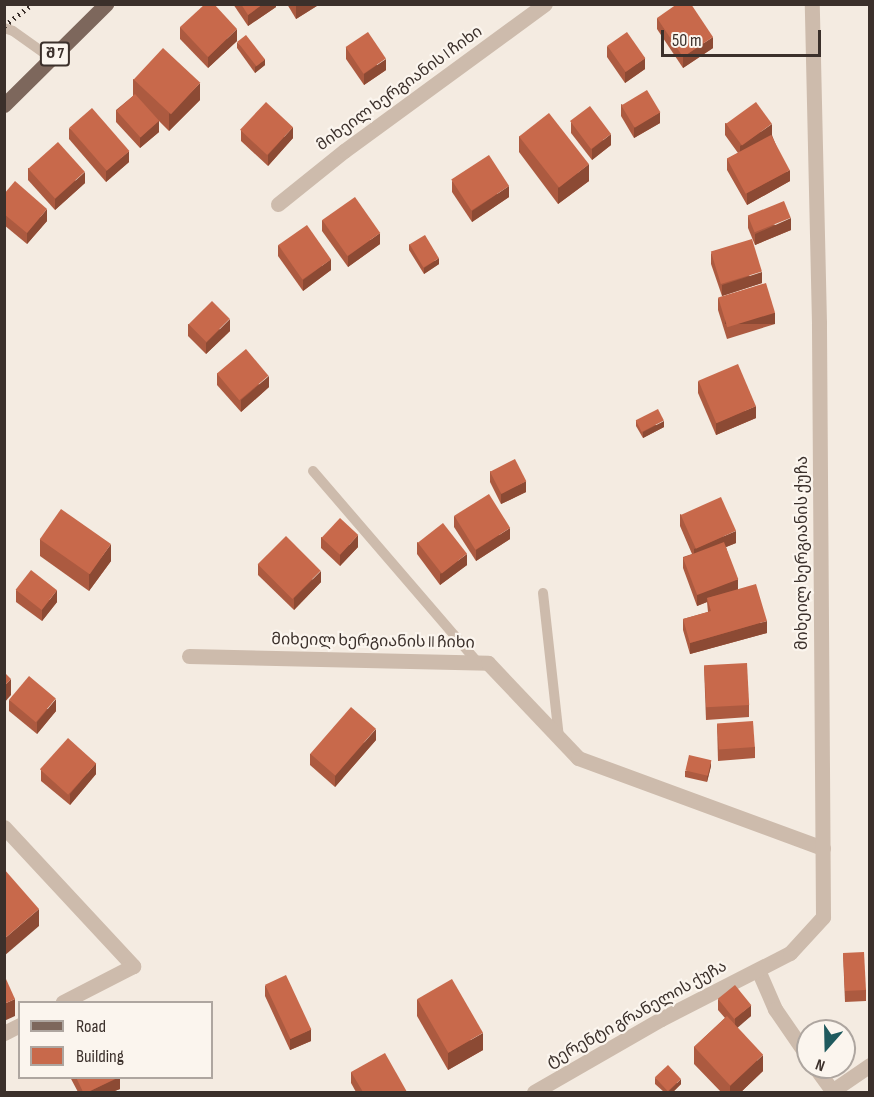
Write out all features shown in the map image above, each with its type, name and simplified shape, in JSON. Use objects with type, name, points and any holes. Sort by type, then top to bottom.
[{"type":"main road","name":"შ 7","points":[[4,105],[106,4]]},
{"type":"street","name":"მიხეილ ხერგიანის I ჩიხი","points":[[278,204],[345,151],[545,4]]},
{"type":"street","name":"მიხეილ ხერგიანის ქუჩა","points":[[758,970],[790,953],[823,917],[819,323],[812,4]]},
{"type":"street","name":"მიხეილ ხერგიანის II ჩიხი","points":[[189,656],[488,663],[578,758],[823,848]]},
{"type":"street","points":[[4,827],[133,966],[65,1001]]},
{"type":"street","points":[[758,970],[775,1009],[796,1040]]},
{"type":"street","name":"ტერენტი გრანელის ქუჩა","points":[[534,1092],[661,1019],[758,970]]},
{"type":"street","points":[[4,1033],[18,1026]]},
{"type":"street","points":[[823,1079],[832,1092],[870,1065]]},
{"type":"lane","points":[[4,28],[13,30],[51,58]]},
{"type":"lane","points":[[314,471],[477,662]]},
{"type":"lane","points":[[543,592],[559,738]]},
{"type":"building","points":[[205,4],[214,4],[237,29],[208,57],[180,27]]},
{"type":"building","points":[[241,4],[263,4],[248,15]]},
{"type":"building","points":[[677,4],[691,4],[713,37],[683,57],[657,18]]},
{"type":"building","points":[[368,32],[386,59],[364,74],[346,47]]},
{"type":"building","points":[[627,32],[645,58],[626,72],[607,46]]},
{"type":"building","points":[[246,35],[265,59],[256,66],[237,42]]},
{"type":"building","points":[[163,48],[200,83],[171,114],[134,79]]},
{"type":"building","points":[[647,90],[660,112],[635,128],[621,105]]},
{"type":"building","points":[[135,94],[159,121],[141,137],[116,111]]},
{"type":"building","points":[[266,102],[293,127],[267,155],[240,130]]},
{"type":"building","points":[[756,102],[772,124],[742,146],[726,124]]},
{"type":"building","points":[[590,106],[611,134],[591,149],[570,121]]},
{"type":"building","points":[[92,108],[129,151],[107,171],[69,128]]},
{"type":"building","points":[[549,113],[589,164],[559,188],[519,136]]},
{"type":"building","points":[[771,135],[790,170],[746,194],[727,158]]},
{"type":"building","points":[[58,142],[85,172],[55,198],[28,169]]},
{"type":"building","points":[[489,155],[509,186],[471,211],[451,180]]},
{"type":"building","points":[[15,181],[47,209],[27,233],[4,214],[4,194]]},
{"type":"building","points":[[355,197],[380,233],[347,256],[322,220]]},
{"type":"building","points":[[784,201],[791,218],[755,232],[748,216]]},
{"type":"building","points":[[307,225],[331,259],[302,279],[278,245]]},
{"type":"building","points":[[425,235],[439,258],[423,267],[410,244]]},
{"type":"building","points":[[752,239],[762,272],[721,284],[711,252]]},
{"type":"building","points":[[766,283],[775,313],[727,327],[718,298]]},
{"type":"building","points":[[212,301],[230,319],[206,342],[189,324]]},
{"type":"building","points":[[246,349],[268,376],[239,400],[217,373]]},
{"type":"building","points":[[738,364],[756,406],[716,423],[698,381]]},
{"type":"building","points":[[658,409],[664,421],[642,432],[636,420]]},
{"type":"building","points":[[515,459],[526,481],[501,494],[490,472]]},
{"type":"building","points":[[489,494],[510,528],[475,550],[454,516]]},
{"type":"building","points":[[721,497],[736,531],[696,549],[681,515]]},
{"type":"building","points":[[61,509],[111,544],[90,574],[40,539]]},
{"type":"building","points":[[340,518],[358,535],[340,555],[322,538]]},
{"type":"building","points":[[443,523],[467,554],[442,573],[418,543]]},
{"type":"building","points":[[286,536],[321,571],[292,599],[258,564]]},
{"type":"building","points":[[724,542],[738,579],[697,595],[683,558]]},
{"type":"building","points":[[31,570],[57,590],[42,610],[16,590]]},
{"type":"building","points":[[756,584],[767,621],[690,643],[683,619],[711,611],[707,598]]},
{"type":"building","points":[[747,663],[749,705],[706,707],[704,665]]},
{"type":"building","points":[[4,672],[11,679],[4,686]]},
{"type":"building","points":[[29,676],[56,698],[36,722],[9,700]]},
{"type":"building","points":[[351,707],[376,729],[335,775],[310,754]]},
{"type":"building","points":[[753,721],[755,747],[719,749],[717,724]]},
{"type":"building","points":[[68,738],[96,763],[68,795],[40,769]]},
{"type":"building","points":[[689,755],[711,760],[708,776],[685,771]]},
{"type":"building","points":[[4,869],[39,909],[4,939]]},
{"type":"building","points":[[864,952],[866,990],[845,991],[843,953]]},
{"type":"building","points":[[286,975],[311,1029],[291,1039],[265,985]]},
{"type":"building","points":[[4,979],[15,999],[4,1004]]},
{"type":"building","points":[[452,979],[483,1033],[448,1053],[417,999]]},
{"type":"building","points":[[735,985],[751,1005],[734,1019],[718,999]]},
{"type":"building","points":[[727,1016],[763,1055],[730,1085],[694,1047]]},
{"type":"building","points":[[385,1053],[407,1092],[363,1092],[351,1072]]},
{"type":"building","points":[[668,1065],[681,1079],[668,1091],[655,1077]]},
{"type":"building","points":[[77,1079],[115,1079],[88,1092],[83,1092]]},
{"type":"railway","points":[[4,26],[32,4]]}]
